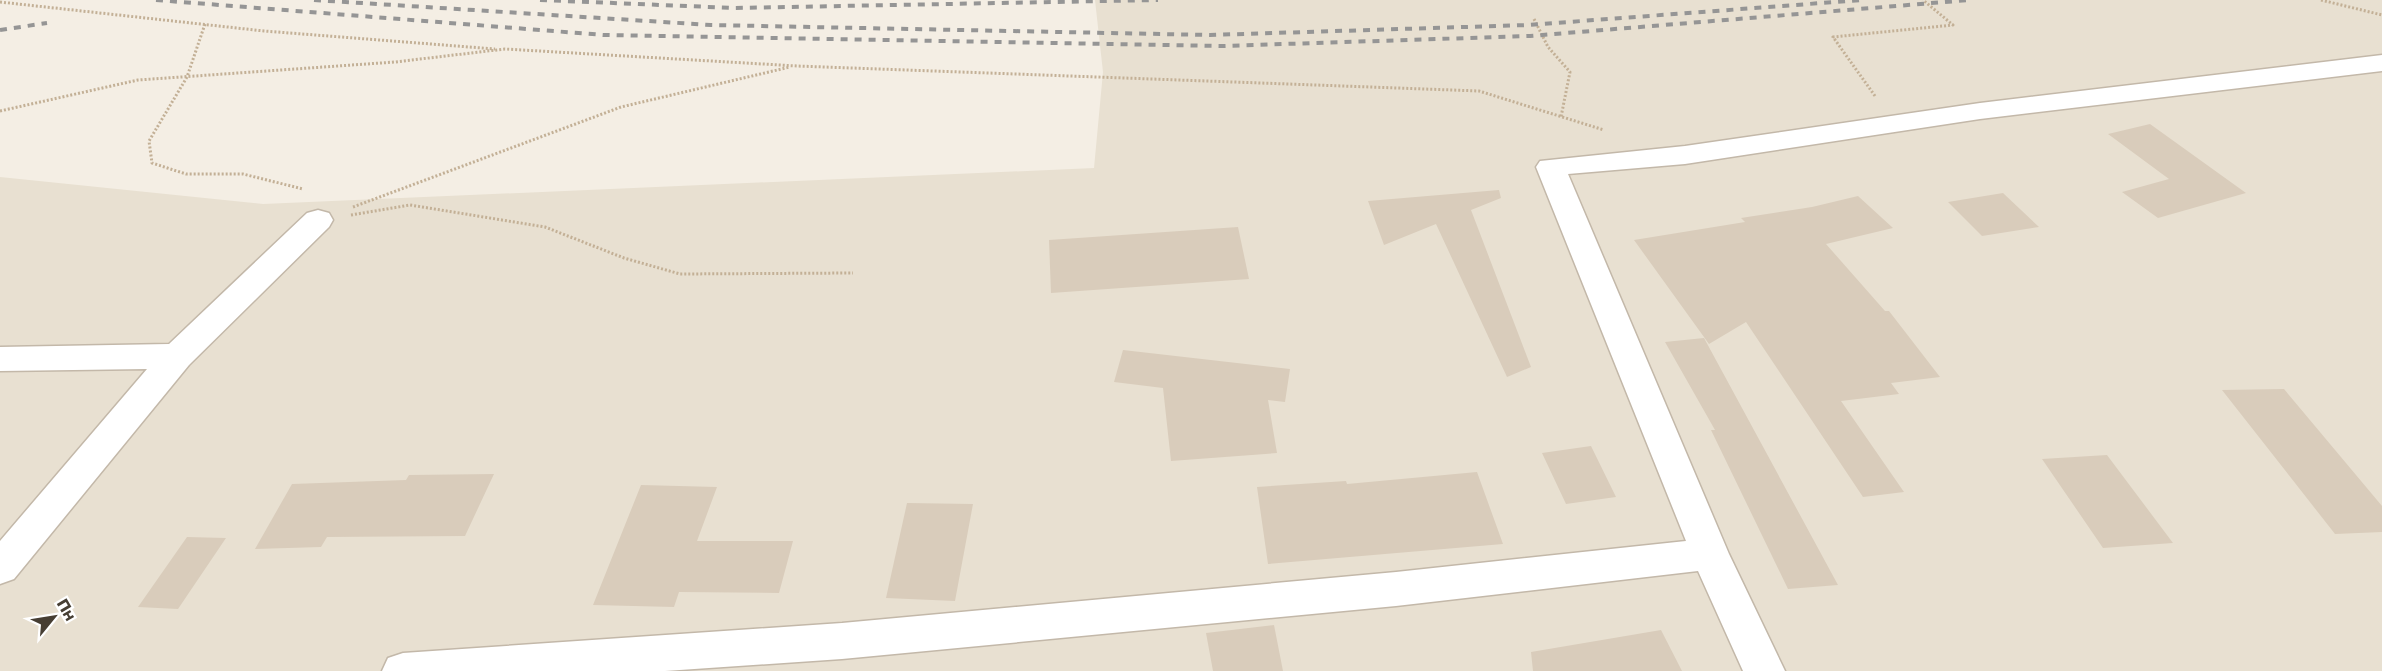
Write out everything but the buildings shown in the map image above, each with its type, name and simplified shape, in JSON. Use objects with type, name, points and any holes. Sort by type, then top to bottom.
[{"type":"street","points":[[1764,671],[1710,554],[1550,167],[1685,155],[1894,124],[2382,63]]},
{"type":"street","points":[[0,568],[177,356],[318,220]]},
{"type":"street","points":[[0,359],[177,356]]},
{"type":"street","points":[[403,671],[865,639],[1384,591],[1710,554]]},
{"type":"path","points":[[1894,124],[1833,37],[1953,25],[1923,0]]},
{"type":"path","points":[[2321,0],[2382,15]]},
{"type":"path","points":[[0,2],[205,24],[505,49],[797,66],[1479,91],[1606,130]]},
{"type":"path","points":[[1534,20],[1548,46],[1570,72],[1561,117]]},
{"type":"path","points":[[205,24],[187,77],[149,141],[152,163],[186,174],[243,174],[299,187],[323,196],[318,220]]},
{"type":"path","points":[[0,111],[138,80],[395,62],[505,49]]},
{"type":"path","points":[[318,220],[621,107],[797,66]]},
{"type":"path","points":[[318,220],[410,205],[545,227],[624,258],[680,274],[853,273]]},
{"type":"shaded area","points":[[1095,0],[2382,0],[2382,671],[0,671],[0,177],[263,204],[1094,168],[1103,72]]},
{"type":"railway","points":[[156,0],[604,35],[1223,46],[1530,36],[1969,0]]},
{"type":"railway","points":[[314,0],[711,25],[1210,35],[1528,25],[1862,0]]},
{"type":"railway","points":[[540,0],[735,8],[1158,0]]},
{"type":"railway","points":[[0,30],[47,23]]}]
